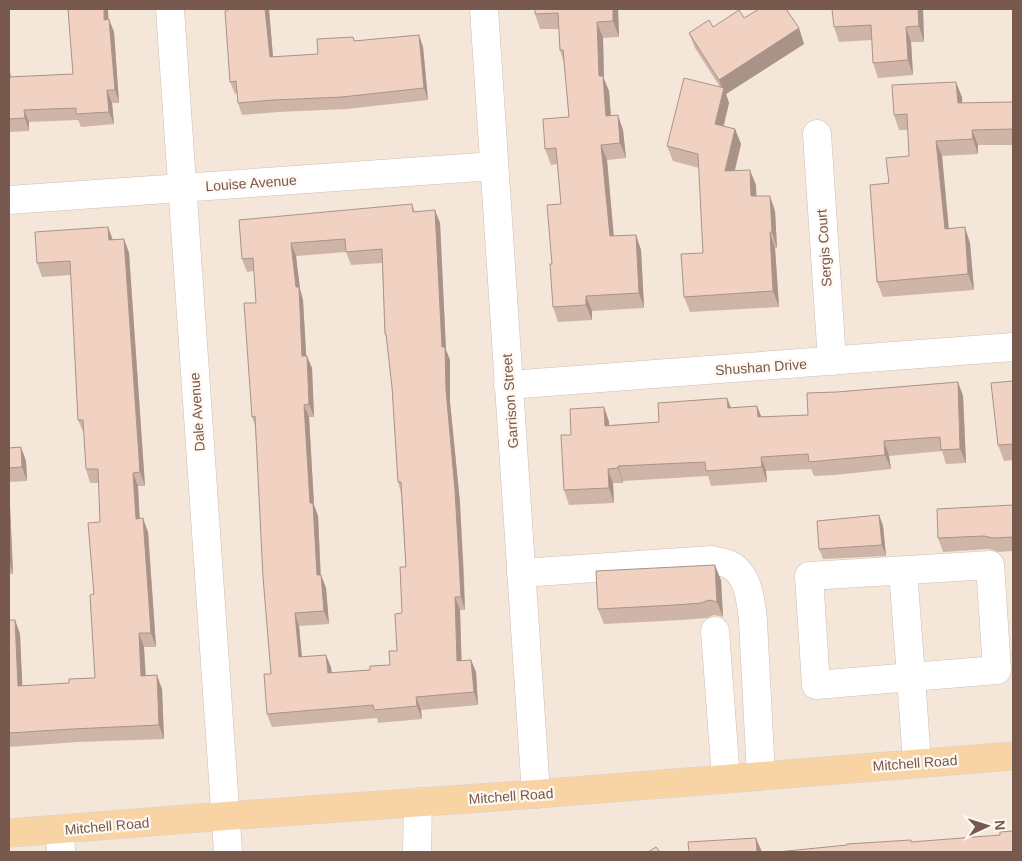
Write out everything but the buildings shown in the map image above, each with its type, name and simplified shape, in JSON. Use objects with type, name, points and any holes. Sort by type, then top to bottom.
[{"type":"main road","name":"Mitchell Road","points":[[9,833],[61,841],[226,816],[536,794],[1013,756]]},
{"type":"street","name":"Dale Avenue","points":[[170,9],[228,852]]},
{"type":"street","name":"Garrison Street","points":[[484,9],[536,794]]},
{"type":"street","name":"Sergis Court","points":[[817,134],[832,361]]},
{"type":"street","name":"Louise Avenue","points":[[9,200],[494,166]]},
{"type":"street","name":"Shushan Drive","points":[[508,385],[1013,347]]},
{"type":"street","points":[[521,573],[712,560],[729,564],[742,575],[751,600],[753,621],[760,776]]},
{"type":"street","points":[[990,565],[997,670],[911,677],[816,685],[809,576],[990,565]]},
{"type":"street","points":[[903,570],[917,763]]},
{"type":"street","points":[[715,631],[726,779]]},
{"type":"street","points":[[417,852],[418,802]]},
{"type":"shaded area","points":[[9,9],[1013,9],[1013,852],[9,852]]}]
